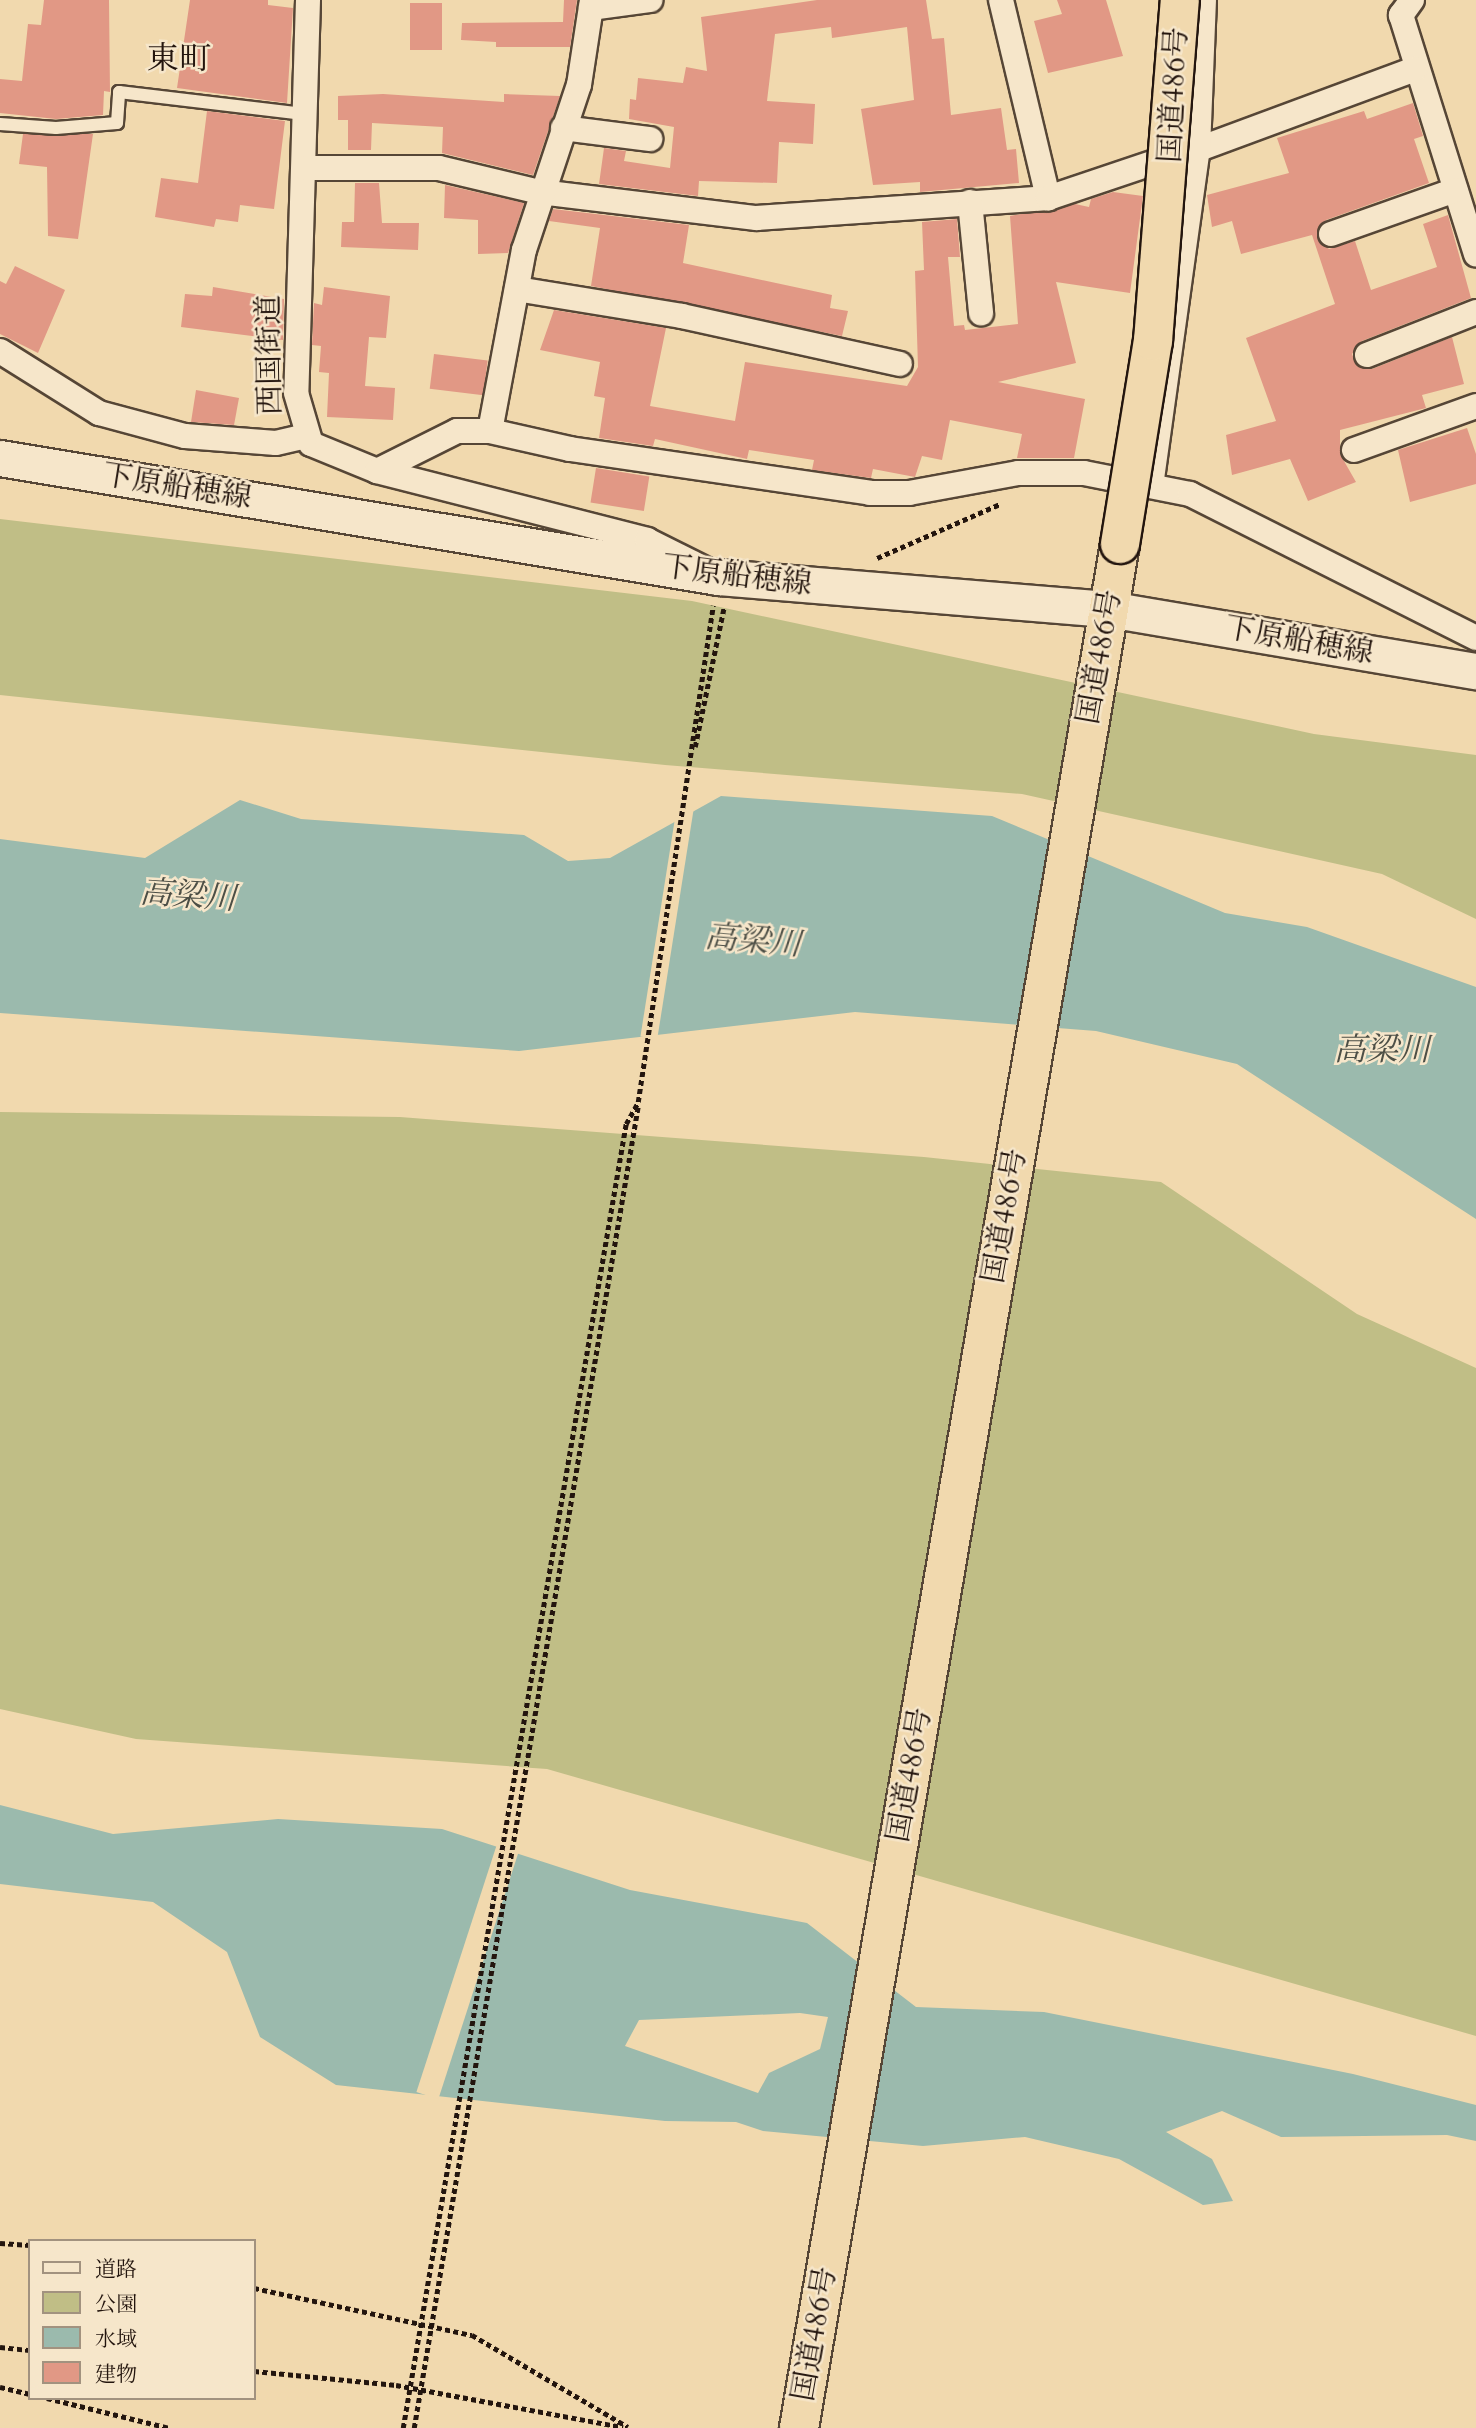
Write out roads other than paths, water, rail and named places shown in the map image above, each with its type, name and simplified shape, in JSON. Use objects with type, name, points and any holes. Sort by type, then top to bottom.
[{"type":"highway","name":"国道486号","points":[[799,2428],[1153,341],[1180,0]]},
{"type":"main road","name":"下原船穂線","points":[[0,458],[719,594],[1108,609],[1476,671]]},
{"type":"street","name":"西国街道","points":[[308,0],[305,168],[296,393],[306,436],[332,457],[377,471],[647,540],[678,551],[719,594]]},
{"type":"street","points":[[490,432],[517,289],[540,192],[579,85],[592,4],[650,0]]},
{"type":"street","points":[[1001,0],[1048,198]]},
{"type":"street","points":[[1152,486],[1193,151],[1203,0]]},
{"type":"street","points":[[1412,0],[1401,15],[1415,69],[1476,255]]},
{"type":"street","points":[[1193,151],[1415,69]]},
{"type":"street","points":[[563,128],[650,139]]},
{"type":"street","points":[[305,168],[439,168],[540,192],[756,218],[1048,198],[1152,163]]},
{"type":"street","points":[[1331,234],[1455,190]]},
{"type":"street","points":[[970,202],[981,313]]},
{"type":"street","points":[[517,289],[671,314],[900,364]]},
{"type":"street","points":[[1367,355],[1476,312]]},
{"type":"street","points":[[0,351],[99,412],[186,436],[276,443],[306,436]]},
{"type":"street","points":[[1354,450],[1476,406]]},
{"type":"street","points":[[377,471],[457,431],[490,432],[570,449],[870,493],[909,493],[1055,472],[1152,486],[1190,495],[1476,638]]},
{"type":"lane","points":[[0,124],[56,128],[117,123],[120,92],[304,114]]},
{"type":"water","name":"高梁川","points":[[721,796],[992,816],[1225,913],[1307,927],[1476,987],[1476,1219],[1237,1064],[1096,1031],[855,1012],[519,1051],[0,1013],[0,839],[145,858],[240,800],[301,819],[524,835],[568,861],[610,858]]},
{"type":"water","points":[[0,1805],[113,1834],[278,1819],[442,1829],[630,1890],[807,1923],[916,2007],[1044,2012],[1353,2074],[1476,2105],[1476,2141],[1447,2135],[1281,2137],[1222,2111],[1166,2132],[1212,2159],[1233,2201],[1203,2205],[1119,2159],[1025,2137],[923,2146],[763,2131],[736,2122],[665,2121],[336,2085],[260,2037],[227,1952],[153,1902],[0,1884]],"holes":[[[800,2013],[828,2017],[820,2049],[769,2073],[758,2093],[625,2046],[639,2020]]]},
{"type":"district","name":"東町","points":[[179,59]]}]
